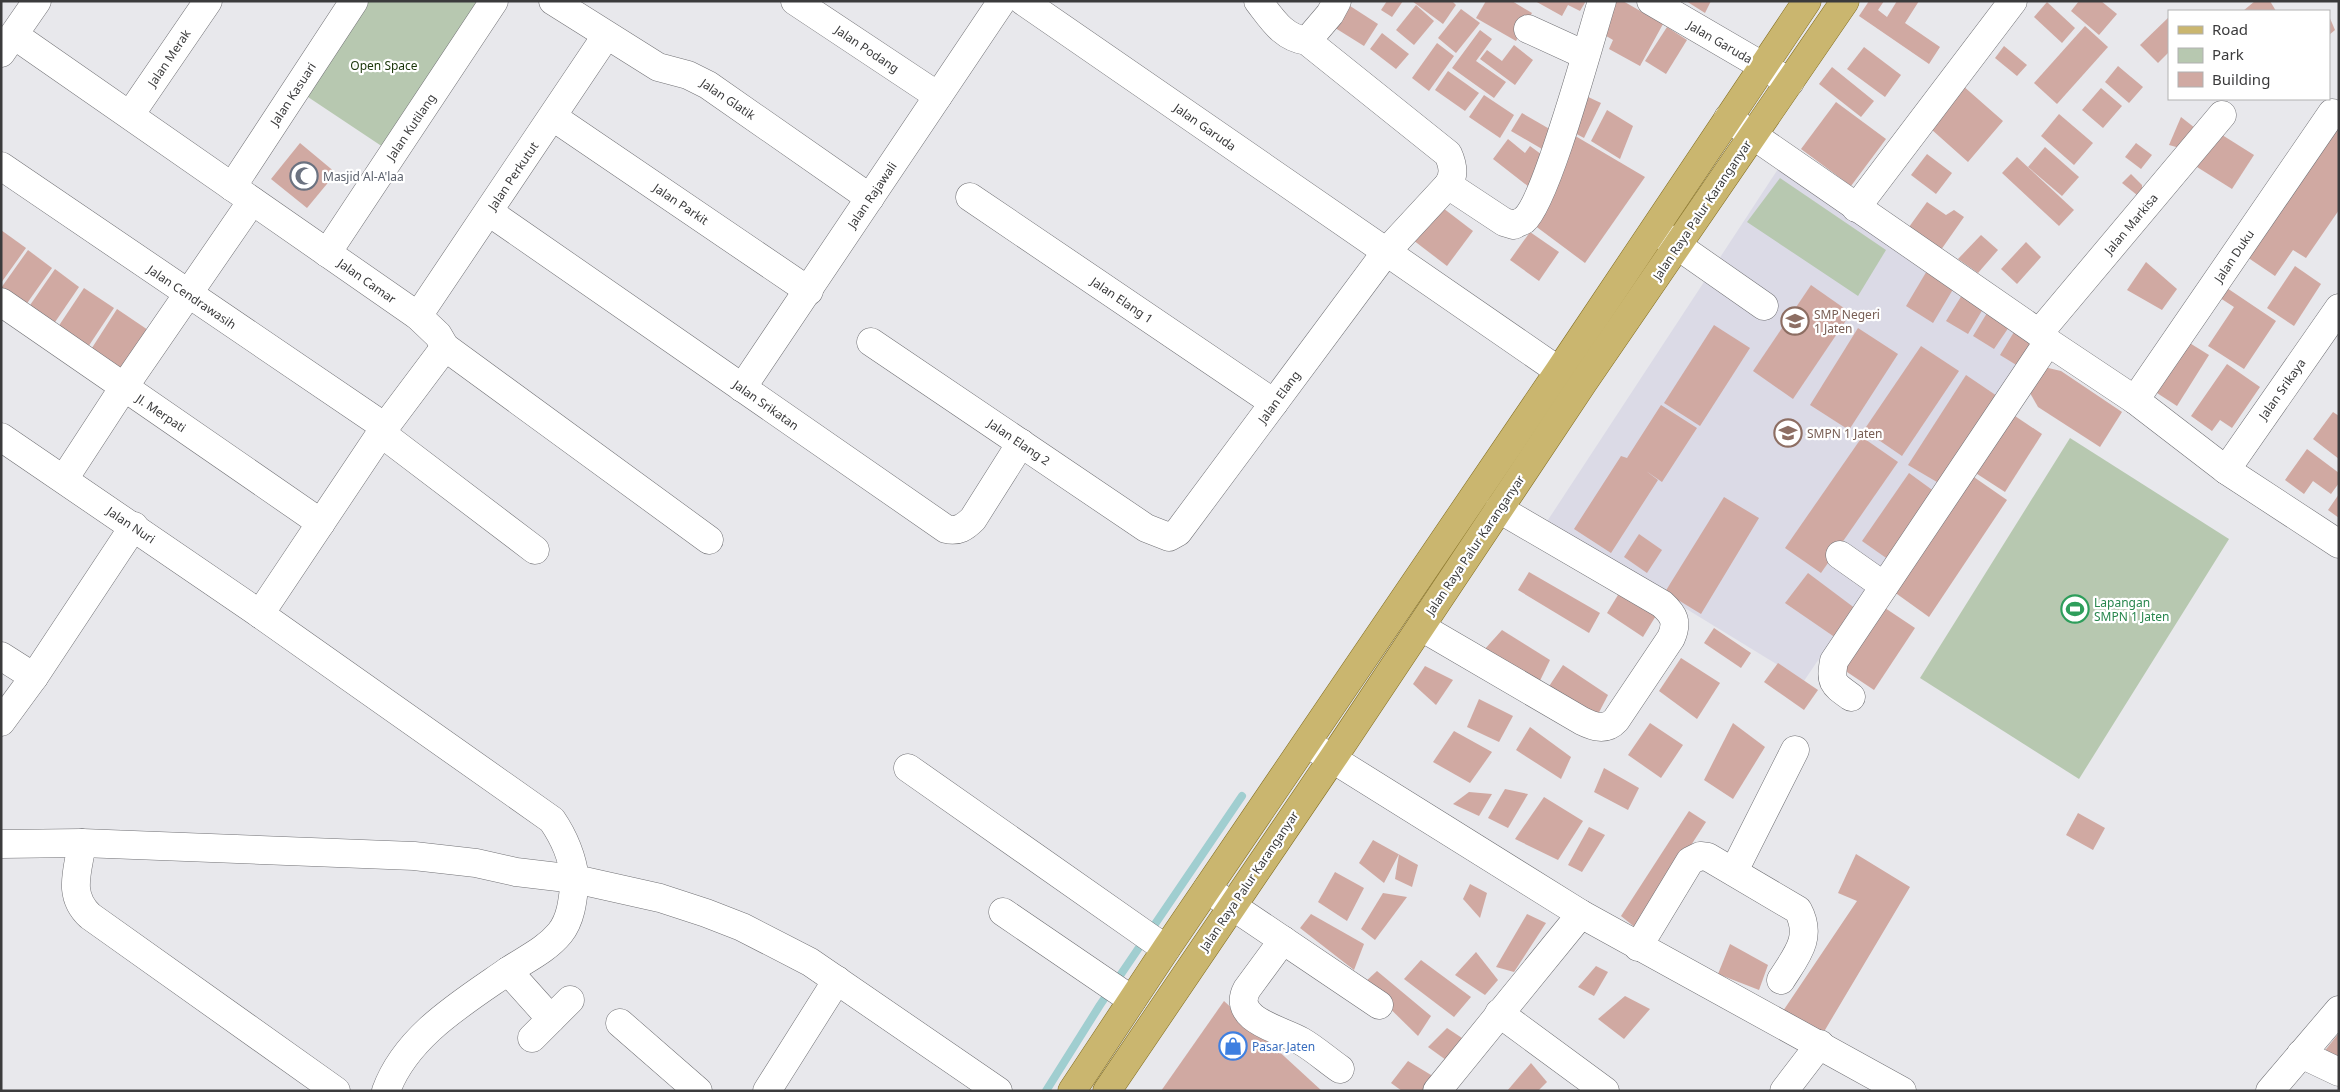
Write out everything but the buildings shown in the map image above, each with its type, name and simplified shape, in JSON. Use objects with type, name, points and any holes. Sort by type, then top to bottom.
[{"type":"main road","name":"Jalan Raya Palur Karanganyar","points":[[1107,1091],[1499,509],[1571,377],[1655,230],[1762,66],[1807,1]]},
{"type":"main road","name":"Jalan Raya Palur Karanganyar","points":[[1072,1091],[1120,992],[1152,940],[1206,889],[1307,742],[1571,377],[1678,245],[1845,1]]},
{"type":"street","points":[[8,44],[37,1]]},
{"type":"street","name":"Jalan Merak","points":[[130,115],[208,1]]},
{"type":"street","name":"Jalan Kasuari","points":[[64,479],[188,294],[242,194],[354,1]]},
{"type":"street","name":"Jalan Kutilang","points":[[327,253],[494,1]]},
{"type":"street","name":"Jalan Glatik","points":[[553,1],[658,67],[688,75],[708,85],[870,198]]},
{"type":"street","name":"Jalan Podang","points":[[795,1],[938,96]]},
{"type":"street","name":"Jalan Rajawali","points":[[742,388],[809,291],[1002,1]]},
{"type":"street","name":"Jalan Garuda","points":[[1023,1],[1386,252],[1571,377]]},
{"type":"street","points":[[1258,1],[1285,34],[1295,39],[1307,41],[1448,154],[1452,162],[1453,174],[1448,185],[1504,222],[1514,225],[1525,220],[1544,183],[1602,1]]},
{"type":"street","points":[[1307,41],[1330,14],[1337,1]]},
{"type":"street","name":"Jalan Garuda","points":[[1651,1],[1790,82]]},
{"type":"street","points":[[1856,208],[2013,1]]},
{"type":"street","points":[[1528,29],[1585,55]]},
{"type":"street","name":"Jalan Perkutut","points":[[418,316],[606,36]]},
{"type":"street","name":"Jalan Camar","points":[[8,44],[130,115],[418,316],[438,334],[445,347],[709,540]]},
{"type":"street","name":"Jalan Duku","points":[[2135,400],[2332,113]]},
{"type":"street","name":"Jalan Markisa","points":[[1851,697],[1835,685],[1831,679],[1834,660],[2044,338],[2222,115]]},
{"type":"street","name":"Jalan Parkit","points":[[553,116],[809,291]]},
{"type":"street","points":[[1728,118],[2135,400],[2226,470],[2339,544]]},
{"type":"street","name":"Jalan Cendrawasih","points":[[1,166],[383,430],[535,550]]},
{"type":"street","name":"Jalan Elang","points":[[1169,536],[1178,532],[1186,523],[1386,252],[1448,185]]},
{"type":"street","name":"Jalan Elang 1","points":[[970,197],[1274,403]]},
{"type":"street","name":"Jalan Srikatan","points":[[489,212],[939,526],[951,530],[966,526],[973,519],[1021,444]]},
{"type":"street","points":[[1655,230],[1764,306]]},
{"type":"street","name":"Jl. Merpati","points":[[1,302],[321,523]]},
{"type":"street","name":"Jalan Srikaya","points":[[2226,470],[2339,308]]},
{"type":"street","name":"Jalan Elang 2","points":[[871,342],[1146,528],[1169,536]]},
{"type":"street","points":[[260,614],[383,430],[445,347]]},
{"type":"street","name":"Jalan Nuri","points":[[1,437],[134,526],[552,820],[564,838],[572,858],[575,879],[568,918],[561,932],[545,948],[508,971],[443,1017],[405,1053],[394,1087]]},
{"type":"street","points":[[1421,627],[1582,721],[1597,727],[1608,726],[1616,720],[1671,638],[1675,628],[1675,620],[1672,613],[1662,604],[1499,509]]},
{"type":"street","points":[[1,722],[34,677],[134,526]]},
{"type":"street","points":[[1840,555],[1884,586]]},
{"type":"street","points":[[1,656],[34,677]]},
{"type":"street","points":[[1307,742],[1581,914],[1638,947],[1820,1044],[1902,1091]]},
{"type":"street","points":[[1734,871],[1795,750]]},
{"type":"street","points":[[908,768],[1152,940]]},
{"type":"street","points":[[82,843],[76,891],[79,906],[90,916],[336,1091]]},
{"type":"street","points":[[1,844],[82,843],[414,856],[476,863],[516,872],[575,879],[660,898],[742,927],[810,962],[998,1091]]},
{"type":"street","points":[[1638,947],[1690,861],[1700,856],[1708,857],[1798,910],[1804,921],[1805,931],[1801,948],[1780,980]]},
{"type":"street","points":[[1206,889],[1232,904],[1379,1005]]},
{"type":"street","points":[[1003,912],[1120,992]]},
{"type":"street","points":[[1437,1091],[1499,1012],[1581,914]]},
{"type":"street","points":[[1283,940],[1247,989],[1242,998],[1243,1006],[1248,1012],[1277,1032],[1302,1041],[1340,1069]]},
{"type":"street","points":[[508,971],[551,1019]]},
{"type":"street","points":[[767,1091],[837,980]]},
{"type":"street","points":[[2270,1091],[2339,1010]]},
{"type":"street","points":[[1499,1012],[1605,1091]]},
{"type":"street","points":[[620,1022],[698,1091]]},
{"type":"street","points":[[1784,1091],[1820,1044]]},
{"type":"street","points":[[2301,1054],[2339,1072]]},
{"type":"shaded area","name":"SMPN 1 Jaten","points":[[1778,169],[2032,343],[1804,681],[1546,523]]},
{"type":"green space","name":"Open Space","points":[[364,1],[489,1],[389,151],[302,93]]},
{"type":"green space","points":[[1780,178],[1886,250],[1858,296],[1747,222]]},
{"type":"green space","name":"Lapangan SMPN 1 Jaten","points":[[2070,438],[2229,539],[2079,779],[1920,678]]},
{"type":"waterway","points":[[1046,1091],[1100,1005],[1242,796]]},
{"type":"place","name":"Masjid Al-A'laa","points":[[304,176]]},
{"type":"place","name":"SMP Negeri 1 Jaten","points":[[1795,321]]},
{"type":"place","name":"SMPN 1 Jaten","points":[[1788,433]]},
{"type":"place","name":"Lapangan SMPN 1 Jaten","points":[[2075,609]]},
{"type":"place","name":"Pasar Jaten","points":[[1233,1046]]}]
